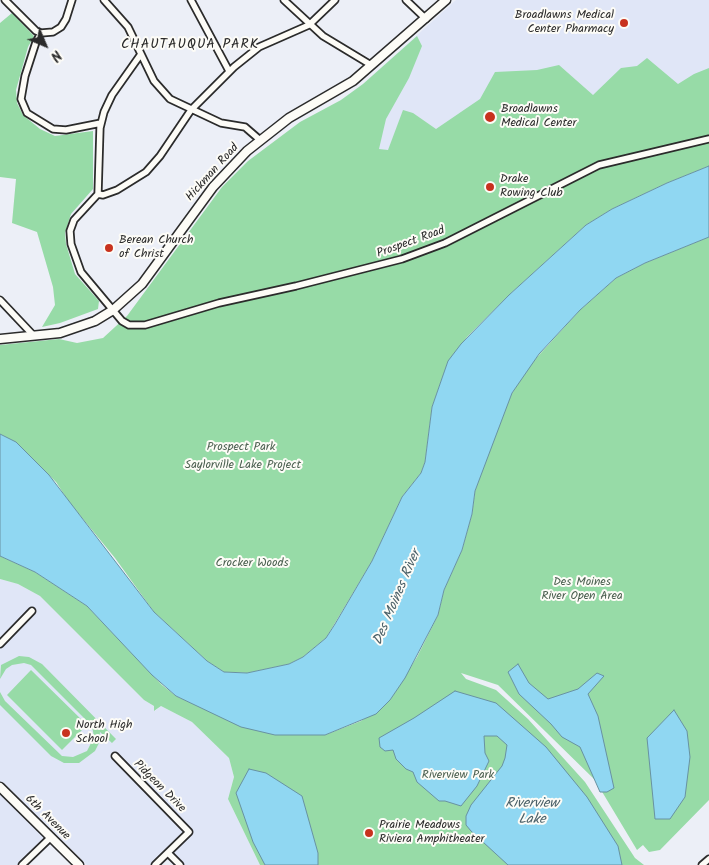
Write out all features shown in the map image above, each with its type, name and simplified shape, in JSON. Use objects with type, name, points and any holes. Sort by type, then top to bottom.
[{"type":"main road","name":"Hickman Road","points":[[0,339],[72,330],[113,310],[142,284],[213,187],[260,140],[289,118],[336,92],[426,20],[446,0]]},
{"type":"main road","name":"6th Avenue","points":[[0,787],[79,865]]},
{"type":"street","points":[[5,0],[36,31],[42,33],[53,32],[61,26],[66,19],[72,0]]},
{"type":"street","points":[[104,0],[122,18],[161,91],[170,99],[221,123],[245,127],[260,140]]},
{"type":"street","points":[[192,0],[229,71]]},
{"type":"street","points":[[284,0],[310,25],[371,65]]},
{"type":"street","points":[[141,54],[112,96],[100,123],[98,194],[104,195],[117,190],[146,172],[160,156],[191,110],[229,71],[259,47],[310,25],[335,0]]},
{"type":"street","points":[[406,0],[426,20]]},
{"type":"street","points":[[42,33],[34,47],[21,95],[27,113],[45,126],[61,130],[100,123]]},
{"type":"street","name":"Prospect Road","points":[[98,194],[74,220],[70,236],[81,272],[122,321],[129,325],[145,325],[219,303],[380,266],[445,243],[599,165],[709,140]]},
{"type":"street","points":[[0,300],[34,336]]},
{"type":"street","points":[[0,644],[32,611]]},
{"type":"street","name":"Pidgeon Drive","points":[[115,756],[189,832],[168,853]]},
{"type":"street","points":[[22,865],[51,837]]},
{"type":"street","points":[[156,865],[168,853],[180,865]]},
{"type":"street","points":[[702,865],[709,859]]},
{"type":"shaded area","name":"Broadlawns Medical Center","points":[[456,0],[709,0],[709,107],[419,238],[341,100],[363,84]]},
{"type":"shaded area","points":[[0,579],[18,584],[40,596],[144,700],[154,706],[155,711],[161,706],[192,722],[229,758],[234,777],[228,799],[260,865],[184,865],[173,852],[192,832],[114,751],[110,755],[186,831],[151,865],[87,865],[44,822],[51,837],[22,865],[0,865]]},
{"type":"green space","points":[[12,13],[34,36],[28,47],[16,90],[17,103],[23,115],[40,129],[55,136],[93,131],[93,189],[71,214],[65,233],[66,244],[75,274],[99,301],[98,309],[60,323],[42,327],[55,305],[53,287],[37,232],[12,223],[16,179],[0,177],[0,23]]},
{"type":"green space","name":"Prospect Park","points":[[417,36],[422,46],[409,78],[386,119],[379,149],[388,150],[403,110],[413,113],[436,129],[480,99],[495,72],[537,70],[559,65],[593,95],[621,68],[637,66],[647,58],[678,84],[694,74],[709,68],[709,166],[612,209],[586,225],[509,295],[467,337],[448,362],[432,407],[425,462],[421,473],[402,497],[372,561],[326,638],[303,657],[289,664],[247,673],[224,672],[207,661],[154,612],[115,558],[69,502],[56,482],[16,443],[0,434],[0,345],[59,339],[77,343],[103,338],[127,316],[222,187],[248,161],[300,122],[341,100],[363,84]]},
{"type":"green space","name":"Des Moines River Open Area","points":[[709,237],[709,800],[660,850],[649,852],[643,845],[637,850],[595,780],[498,685],[461,673],[466,679],[496,690],[528,719],[585,782],[635,858],[644,865],[260,865],[228,799],[234,777],[229,758],[192,722],[161,706],[154,711],[154,706],[144,700],[40,596],[18,584],[0,579],[0,556],[35,572],[87,606],[162,685],[176,696],[191,703],[275,735],[325,735],[361,721],[390,700],[417,657],[438,615],[444,590],[462,550],[472,514],[475,491],[495,433],[512,393],[529,366],[580,310],[616,278],[645,263]]},
{"type":"green space","points":[[19,656],[29,657],[42,664],[116,739],[112,743],[100,732],[99,743],[95,751],[79,763],[64,763],[51,756],[0,705],[0,692],[5,701],[62,756],[73,757],[87,751],[94,737],[92,726],[31,665],[24,663],[12,665],[6,669],[0,679],[1,665]]},
{"type":"green space","points":[[31,670],[87,725],[62,750],[7,695]]},
{"type":"water","name":"Des Moines River","points":[[709,166],[709,237],[645,263],[616,278],[580,310],[539,354],[512,393],[475,491],[472,514],[462,550],[444,590],[438,615],[405,678],[390,700],[376,714],[325,735],[275,735],[241,727],[176,696],[152,675],[87,606],[35,572],[0,556],[0,434],[16,442],[49,475],[154,612],[207,661],[224,672],[247,673],[289,664],[303,657],[326,638],[335,624],[372,561],[402,497],[421,473],[425,462],[432,407],[448,361],[461,344],[509,295],[586,225],[612,209]]},
{"type":"water","points":[[518,664],[529,683],[548,699],[578,689],[597,673],[604,676],[588,694],[598,716],[614,788],[607,792],[600,792],[580,747],[562,737],[519,694],[508,672]]},
{"type":"water","name":"Riverview Lake","points":[[455,691],[496,703],[546,747],[587,797],[618,846],[622,865],[508,865],[471,831],[466,825],[466,816],[471,805],[502,766],[505,758],[507,745],[497,736],[484,736],[485,753],[489,761],[477,786],[461,806],[439,801],[417,782],[413,772],[406,769],[396,759],[393,750],[385,751],[380,747],[379,738]]},
{"type":"water","points":[[674,710],[687,731],[690,757],[685,797],[670,819],[655,819],[647,738]]},
{"type":"water","points":[[249,769],[266,773],[302,796],[318,853],[318,865],[265,865],[253,842],[236,793]]},
{"type":"place","name":"Broadlawns Medical Center Pharmacy","points":[[624,23]]},
{"type":"place","name":"Broadlawns Medical Center","points":[[490,117]]},
{"type":"place","name":"Drake Rowing Club","points":[[490,187]]},
{"type":"place","name":"Berean Church of Christ","points":[[109,248]]},
{"type":"place","name":"North High School","points":[[66,733]]},
{"type":"place","name":"Prairie Meadows Riviera Amphitheater","points":[[369,833]]},
{"type":"district","name":"CHAUTAUQUA PARK","points":[[190,46]]},
{"type":"park label","name":"Saylorville Lake Project","points":[[243,466]]},
{"type":"park label","name":"Crocker Woods","points":[[252,564]]},
{"type":"park label","name":"Riverview Park","points":[[458,776]]}]
